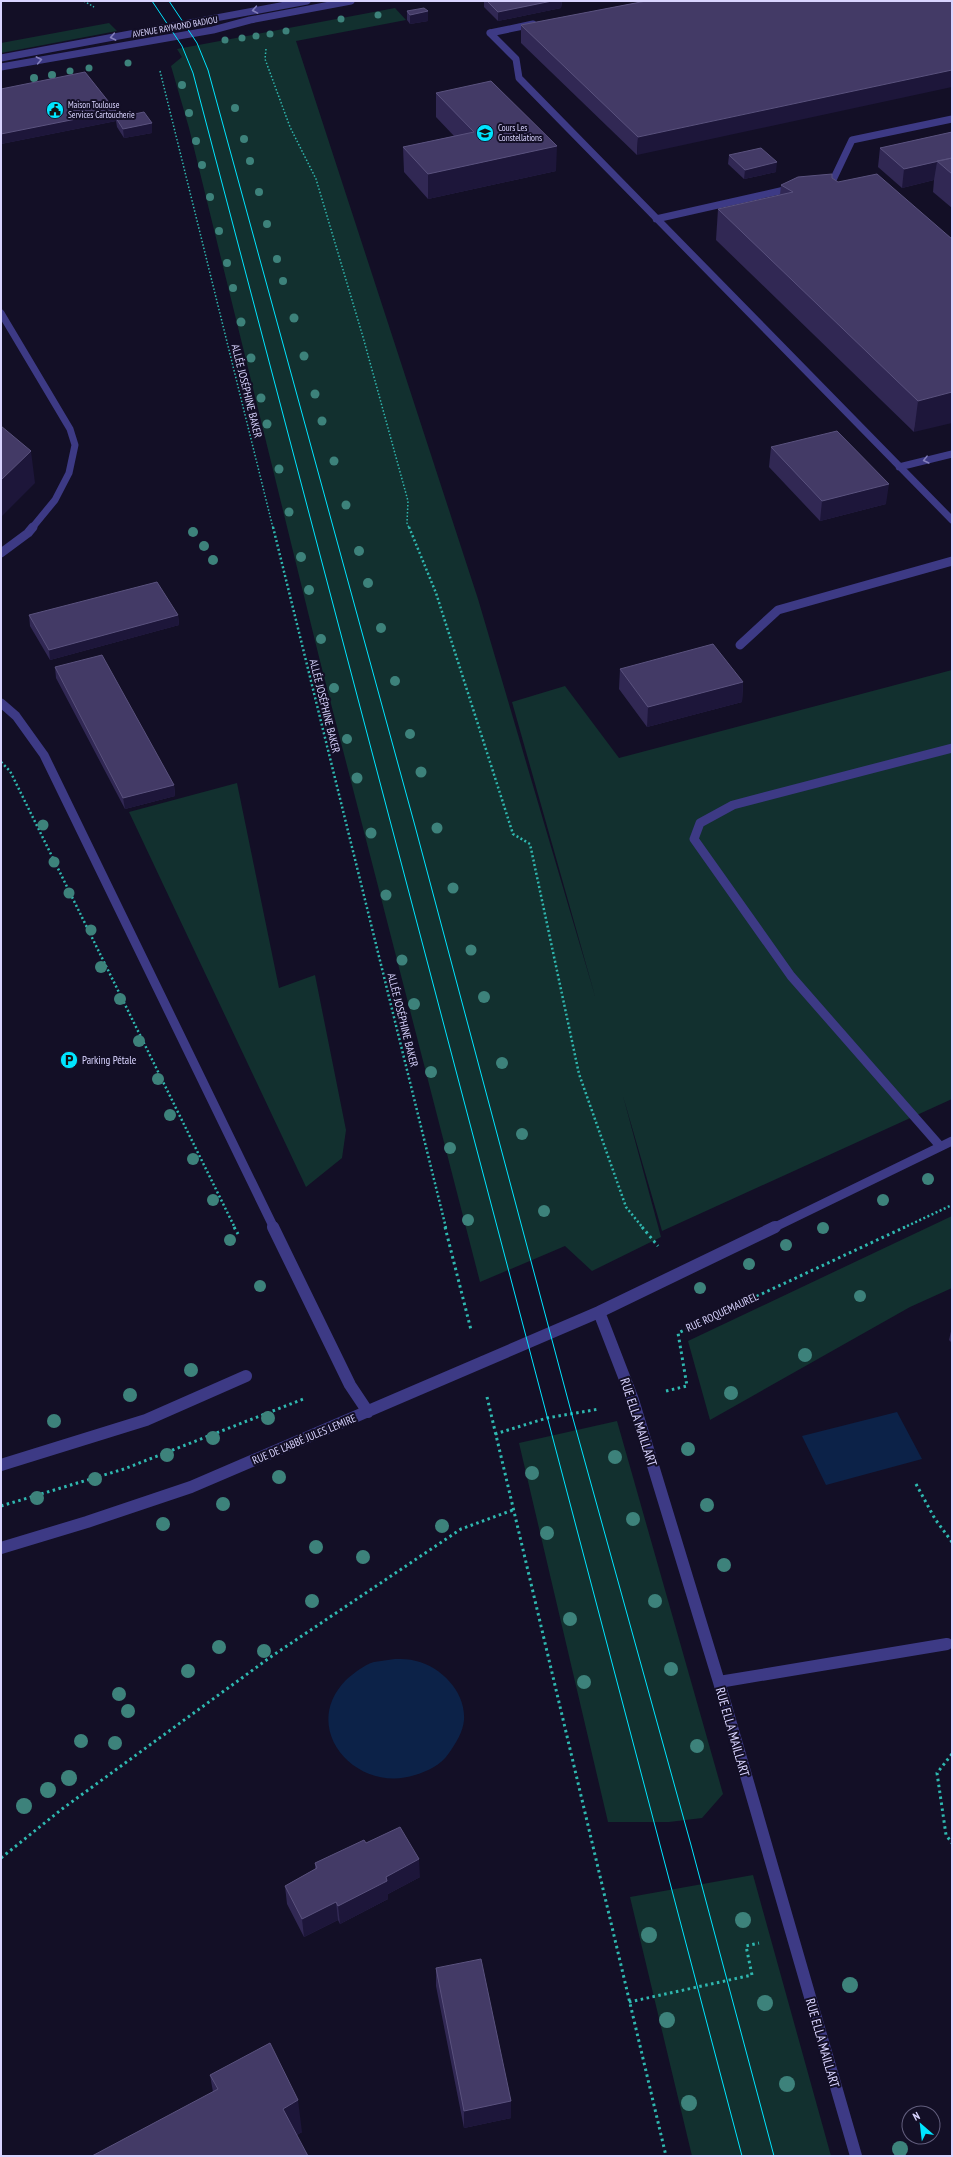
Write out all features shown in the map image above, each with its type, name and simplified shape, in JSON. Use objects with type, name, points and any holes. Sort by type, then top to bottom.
[{"type":"street","name":"AVENUE RAYMOND BADIOU","points":[[1,58],[307,1]]},
{"type":"street","name":"AVENUE RAYMOND BADIOU","points":[[1,67],[107,47],[213,30],[250,20],[351,1]]},
{"type":"street","points":[[542,22],[490,33],[516,59],[519,78],[952,520]]},
{"type":"street","points":[[825,181],[836,181],[852,140],[952,119]]},
{"type":"street","points":[[656,219],[802,186]]},
{"type":"street","points":[[1,314],[70,429],[75,445],[69,473],[55,500],[28,533],[1,553]]},
{"type":"street","points":[[899,467],[952,454]]},
{"type":"street","points":[[740,645],[778,610],[952,561]]},
{"type":"street","points":[[1,703],[16,716],[44,755],[329,1343],[350,1385],[368,1412]]},
{"type":"street","points":[[940,1146],[791,976],[694,839],[700,823],[733,805],[952,748]]},
{"type":"street","points":[[599,1312],[952,1141]]},
{"type":"street","name":"RUE DE L'ABBÉ JULES LEMIRE","points":[[1,1548],[88,1522],[190,1487],[299,1442],[599,1312]]},
{"type":"street","name":"RUE ELLA MAILLART","points":[[599,1312],[633,1400],[719,1682],[856,2156]]},
{"type":"street","points":[[1,1465],[146,1420],[246,1376]]},
{"type":"street","points":[[719,1682],[947,1644]]},
{"type":"path","points":[[267,45],[265,59],[290,127],[316,179],[363,337],[408,500],[407,523],[436,593],[513,834],[530,844],[543,912],[579,1074],[626,1207],[680,1273]]},
{"type":"path","name":"ALLÉE JOSÉPHINE BAKER","points":[[159,70],[480,1363]]},
{"type":"path","name":"RUE ROQUEMAUREL","points":[[513,1510],[495,1434],[547,1418],[572,1416],[687,1386],[678,1333],[952,1205]]},
{"type":"path","points":[[916,1484],[935,1519],[952,1542]]},
{"type":"path","points":[[1,1858],[62,1809],[272,1656],[460,1530],[513,1510],[666,2156]]},
{"type":"path","points":[[952,1754],[937,1773],[946,1835],[952,1843]]},
{"type":"path","points":[[629,2002],[752,1975],[746,1946],[792,1935]]},
{"type":"green space","points":[[395,8],[406,20],[296,41],[478,599],[595,996],[512,702],[565,686],[619,758],[952,670],[952,1099],[662,1231],[623,1096],[661,1237],[592,1271],[565,1246],[480,1282],[320,661],[189,128],[171,66],[182,57],[177,49]]},
{"type":"green space","points":[[109,23],[117,31],[1,53],[1,43]]},
{"type":"green space","points":[[237,783],[279,988],[315,975],[346,1130],[342,1158],[306,1187],[129,812]]},
{"type":"green space","points":[[952,1216],[952,1288],[910,1307],[710,1420],[688,1341]]},
{"type":"green space","points":[[617,1421],[723,1794],[702,1818],[669,1822],[608,1822],[519,1443]]},
{"type":"green space","points":[[753,1875],[831,2156],[692,2156],[630,1897]]},
{"type":"water","points":[[897,1412],[922,1459],[826,1485],[802,1436]]},
{"type":"water","points":[[395,1659],[411,1660],[426,1664],[443,1675],[457,1691],[464,1710],[464,1720],[459,1737],[442,1761],[434,1767],[415,1775],[393,1778],[373,1775],[355,1766],[341,1753],[331,1737],[328,1718],[333,1699],[346,1680],[370,1663]]},
{"type":"building","points":[[487,1],[552,1],[498,12]]},
{"type":"building","points":[[646,1],[952,1],[952,70],[638,137],[521,25]]},
{"type":"building","points":[[424,8],[428,11],[410,15],[407,11]]},
{"type":"building","name":"Maison Toulouse Services Cartoucherie","points":[[85,72],[116,111],[1,134],[1,89]]},
{"type":"building","points":[[491,81],[557,146],[428,174],[403,147],[474,132],[436,93]]},
{"type":"building","points":[[144,112],[152,123],[123,129],[116,118]]},
{"type":"building","points":[[952,132],[952,158],[904,169],[880,148]]},
{"type":"building","points":[[761,148],[777,162],[745,170],[729,155]]},
{"type":"building","points":[[952,158],[952,174],[937,161]]},
{"type":"building","points":[[832,174],[832,178],[838,182],[877,174],[952,239],[952,392],[918,401],[718,209],[793,192],[781,185],[798,177]]},
{"type":"building","points":[[1,426],[31,451],[1,480]]},
{"type":"building","points":[[837,431],[889,484],[822,501],[771,447]]},
{"type":"building","points":[[157,582],[178,615],[49,650],[29,615]]},
{"type":"building","points":[[713,644],[743,682],[648,707],[620,669]]},
{"type":"building","points":[[102,655],[174,785],[123,798],[55,667]]},
{"type":"building","points":[[400,1827],[419,1859],[386,1877],[387,1881],[338,1906],[336,1902],[302,1919],[285,1886],[317,1868],[315,1863],[364,1840],[366,1843]]},
{"type":"building","points":[[481,1959],[511,2101],[464,2111],[436,1968]]},
{"type":"building","points":[[270,2043],[298,2100],[283,2109],[308,2156],[92,2156],[218,2089],[210,2075]]},
{"type":"tram line","points":[[152,1],[182,46],[193,73],[742,2156]]},
{"type":"tram line","points":[[169,1],[197,43],[208,70],[415,826],[572,1415],[691,1845],[774,2156]]},
{"type":"place","name":"Maison Toulouse Services Cartoucherie","points":[[55,110]]},
{"type":"place","name":"Cours Les Constellations","points":[[485,133]]},
{"type":"place","name":"Parking Pétale","points":[[69,1060]]}]
